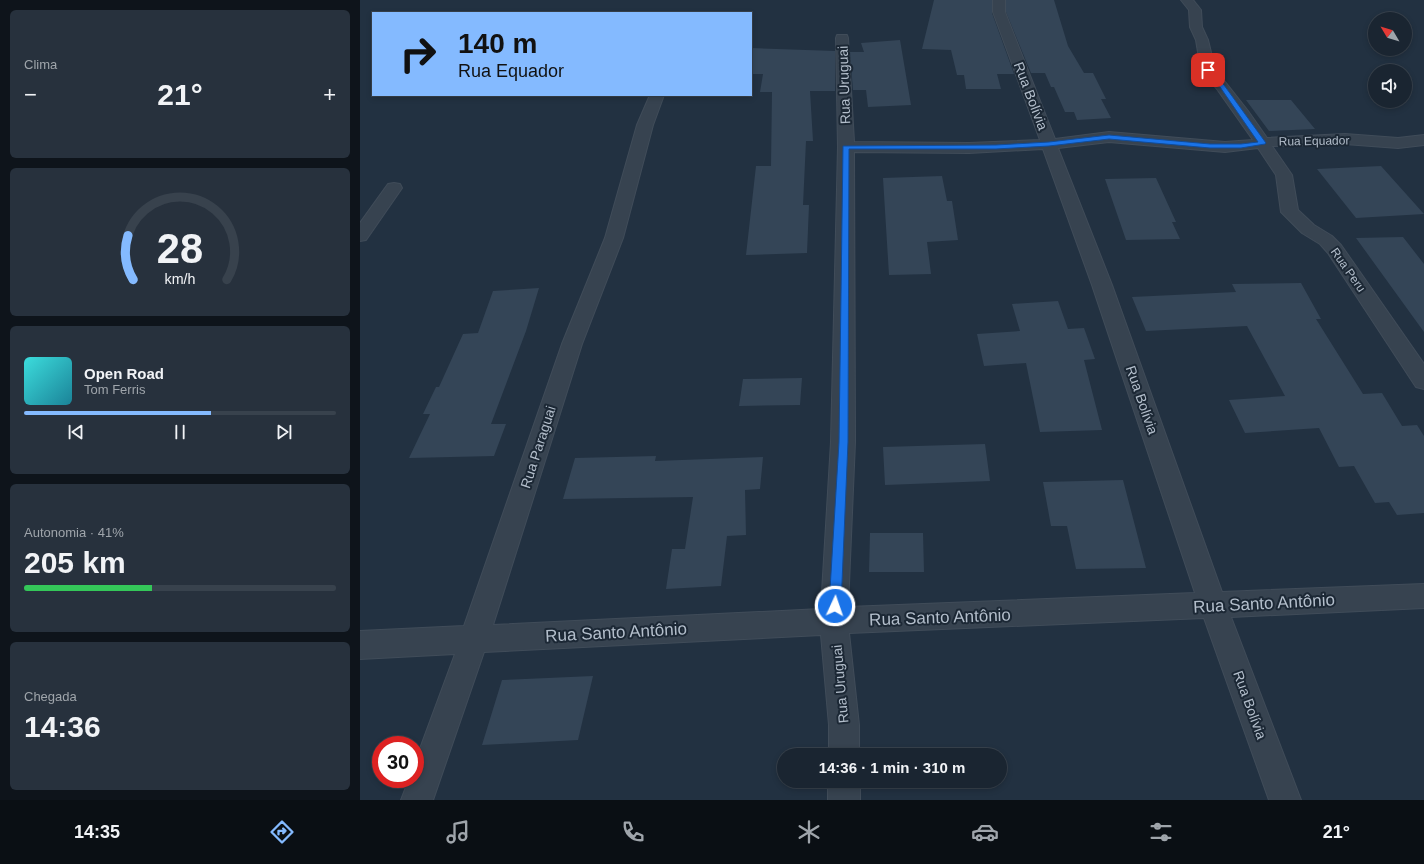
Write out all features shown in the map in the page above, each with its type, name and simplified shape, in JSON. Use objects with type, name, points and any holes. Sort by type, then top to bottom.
[{"type":"street","name":"Rua Bolívia","points":[[999,0],[999,12],[1102,285],[1214,606],[1285,800]]},
{"type":"street","name":"Rua Peru","points":[[1187,0],[1195,10],[1196,27],[1202,40],[1205,63],[1208,70],[1227,92],[1284,175],[1290,212],[1308,229],[1326,240],[1335,249],[1424,381]]},
{"type":"street","name":"Rua Uruguai","points":[[842,38],[846,147],[844,442],[834,622],[844,725],[844,748]]},
{"type":"street","name":"Rua Paraguai","points":[[417,800],[474,639],[572,344],[614,238],[645,125],[657,96]]},
{"type":"street","name":"Rua Equador","points":[[846,147],[969,148],[1049,144],[1109,137],[1210,146],[1241,146],[1277,141],[1345,140],[1398,143],[1424,140]]},
{"type":"street","points":[[360,236],[394,188]]},
{"type":"street","name":"Rua Santo Antônio","points":[[360,645],[1424,596]]},
{"type":"street","points":[[844,788],[844,800]]},
{"type":"building","points":[[934,0],[992,0],[992,13],[1014,74],[997,74],[1001,89],[966,89],[964,75],[957,75],[951,50],[922,49]]},
{"type":"building","points":[[1006,0],[1054,0],[1068,46],[1084,73],[1093,73],[1106,99],[1101,99],[1111,118],[1077,120],[1074,112],[1065,112],[1054,87],[1051,87],[1045,73],[1031,73],[1006,12]]},
{"type":"building","points":[[900,40],[911,105],[868,107],[866,90],[853,90],[850,52],[864,52],[861,43]]},
{"type":"building","points":[[752,48],[835,51],[835,91],[810,91],[813,141],[806,141],[803,205],[809,205],[807,253],[746,255],[756,166],[771,166],[772,92],[760,92],[763,74],[752,74]]},
{"type":"building","points":[[1246,100],[1291,100],[1315,129],[1269,131]]},
{"type":"building","points":[[1381,166],[1424,214],[1356,218],[1317,169]]},
{"type":"building","points":[[942,176],[947,201],[952,201],[958,240],[927,242],[931,274],[889,275],[883,178]]},
{"type":"building","points":[[1156,178],[1176,222],[1172,222],[1180,239],[1126,240],[1105,179]]},
{"type":"building","points":[[1403,237],[1424,264],[1424,332],[1356,238]]},
{"type":"building","points":[[1301,283],[1321,319],[1316,319],[1363,394],[1382,393],[1402,426],[1417,425],[1424,436],[1424,513],[1397,515],[1389,502],[1375,503],[1354,466],[1339,467],[1319,428],[1245,433],[1229,400],[1285,396],[1247,326],[1146,331],[1132,297],[1236,292],[1232,284]]},
{"type":"building","points":[[539,288],[526,331],[491,424],[506,424],[494,456],[409,458],[430,414],[423,414],[436,387],[439,387],[463,334],[478,333],[493,291]]},
{"type":"building","points":[[1058,301],[1068,329],[1084,328],[1095,359],[1084,360],[1102,430],[1040,432],[1026,363],[984,366],[977,334],[1020,331],[1012,304]]},
{"type":"building","points":[[802,378],[800,405],[739,406],[743,379]]},
{"type":"building","points":[[985,444],[990,481],[885,485],[883,447]]},
{"type":"building","points":[[656,456],[655,461],[763,457],[760,489],[745,490],[746,535],[727,536],[721,586],[666,589],[672,549],[685,549],[693,497],[563,499],[575,458]]},
{"type":"building","points":[[1123,480],[1146,568],[1076,569],[1067,526],[1051,526],[1043,482]]},
{"type":"building","points":[[870,533],[923,533],[924,572],[869,572]]},
{"type":"building","points":[[593,676],[578,740],[482,745],[502,680]]},
{"type":"route","points":[[835,606],[844,442],[846,147],[996,147],[1049,144],[1109,137],[1225,147],[1262,143],[1243,114],[1208,70]]}]
